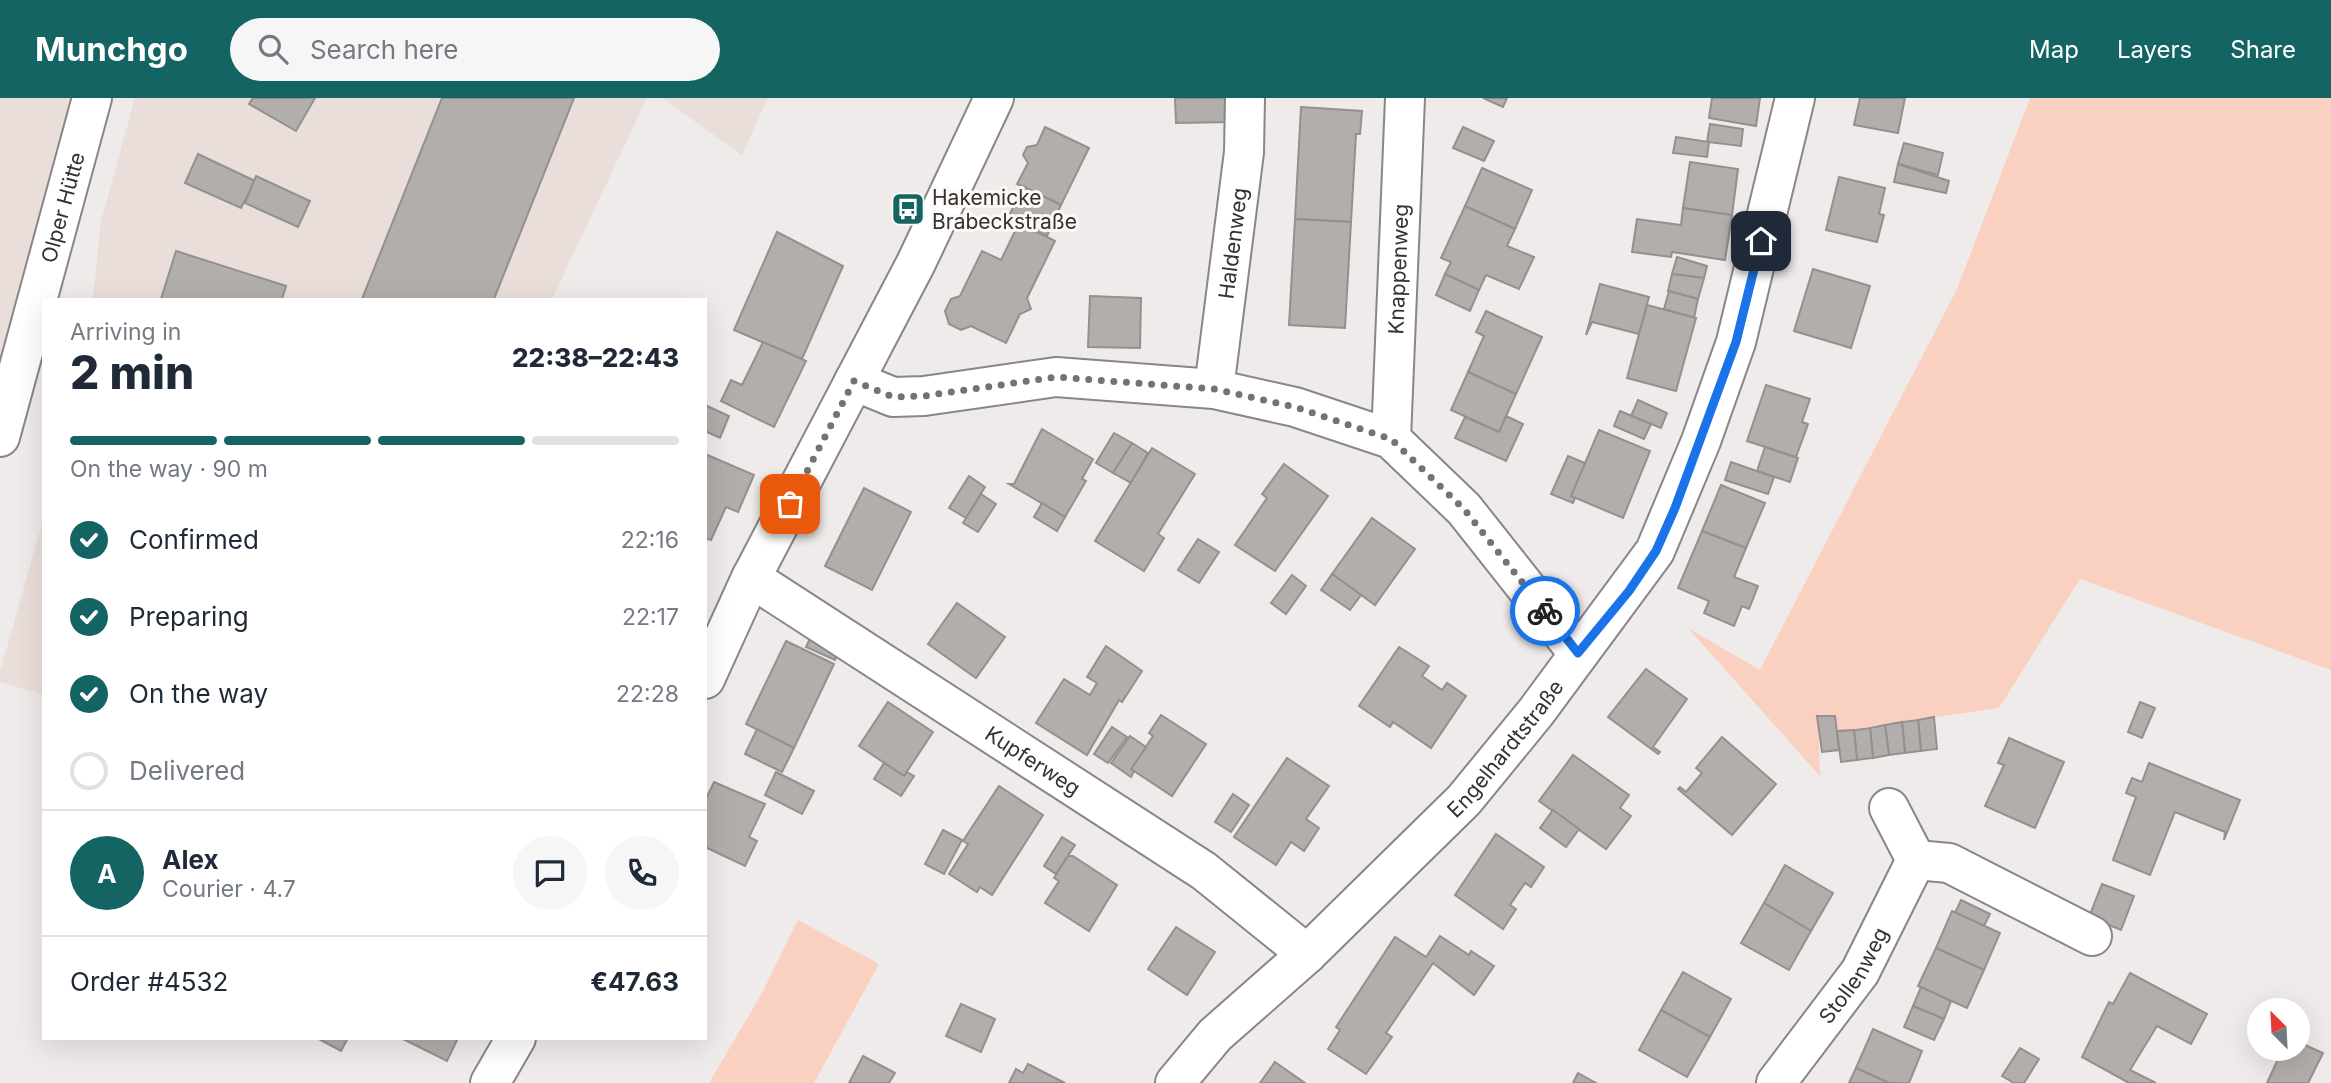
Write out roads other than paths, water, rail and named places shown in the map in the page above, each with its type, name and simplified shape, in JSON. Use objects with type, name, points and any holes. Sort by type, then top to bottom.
[{"type":"street","name":"Olper Hütte","points":[[0,437],[92,98]]},
{"type":"street","points":[[707,675],[751,578],[916,263],[994,98]]},
{"type":"street","name":"Haldenweg","points":[[1214,389],[1243,166],[1245,98]]},
{"type":"street","name":"Knappenweg","points":[[1391,439],[1405,98]]},
{"type":"street","name":"Engelhardtstraße","points":[[1175,1083],[1215,1035],[1307,954],[1464,800],[1536,712],[1578,653],[1629,591],[1656,551],[1701,441],[1736,342],[1795,98]]},
{"type":"street","points":[[854,381],[893,397],[924,396],[1056,377],[1214,389],[1295,407],[1391,439],[1464,509],[1578,653]]},
{"type":"street","name":"Kupferweg","points":[[751,578],[1204,871],[1307,954]]},
{"type":"street","points":[[1889,808],[1916,860],[1949,863],[2092,936]]},
{"type":"street","name":"Stollenweg","points":[[1776,1083],[1860,972],[1916,860]]},
{"type":"street","points":[[490,1083],[515,1040]]},
{"type":"place","name":"Hakemicke Brabeckstraße","points":[[908,209]]}]
